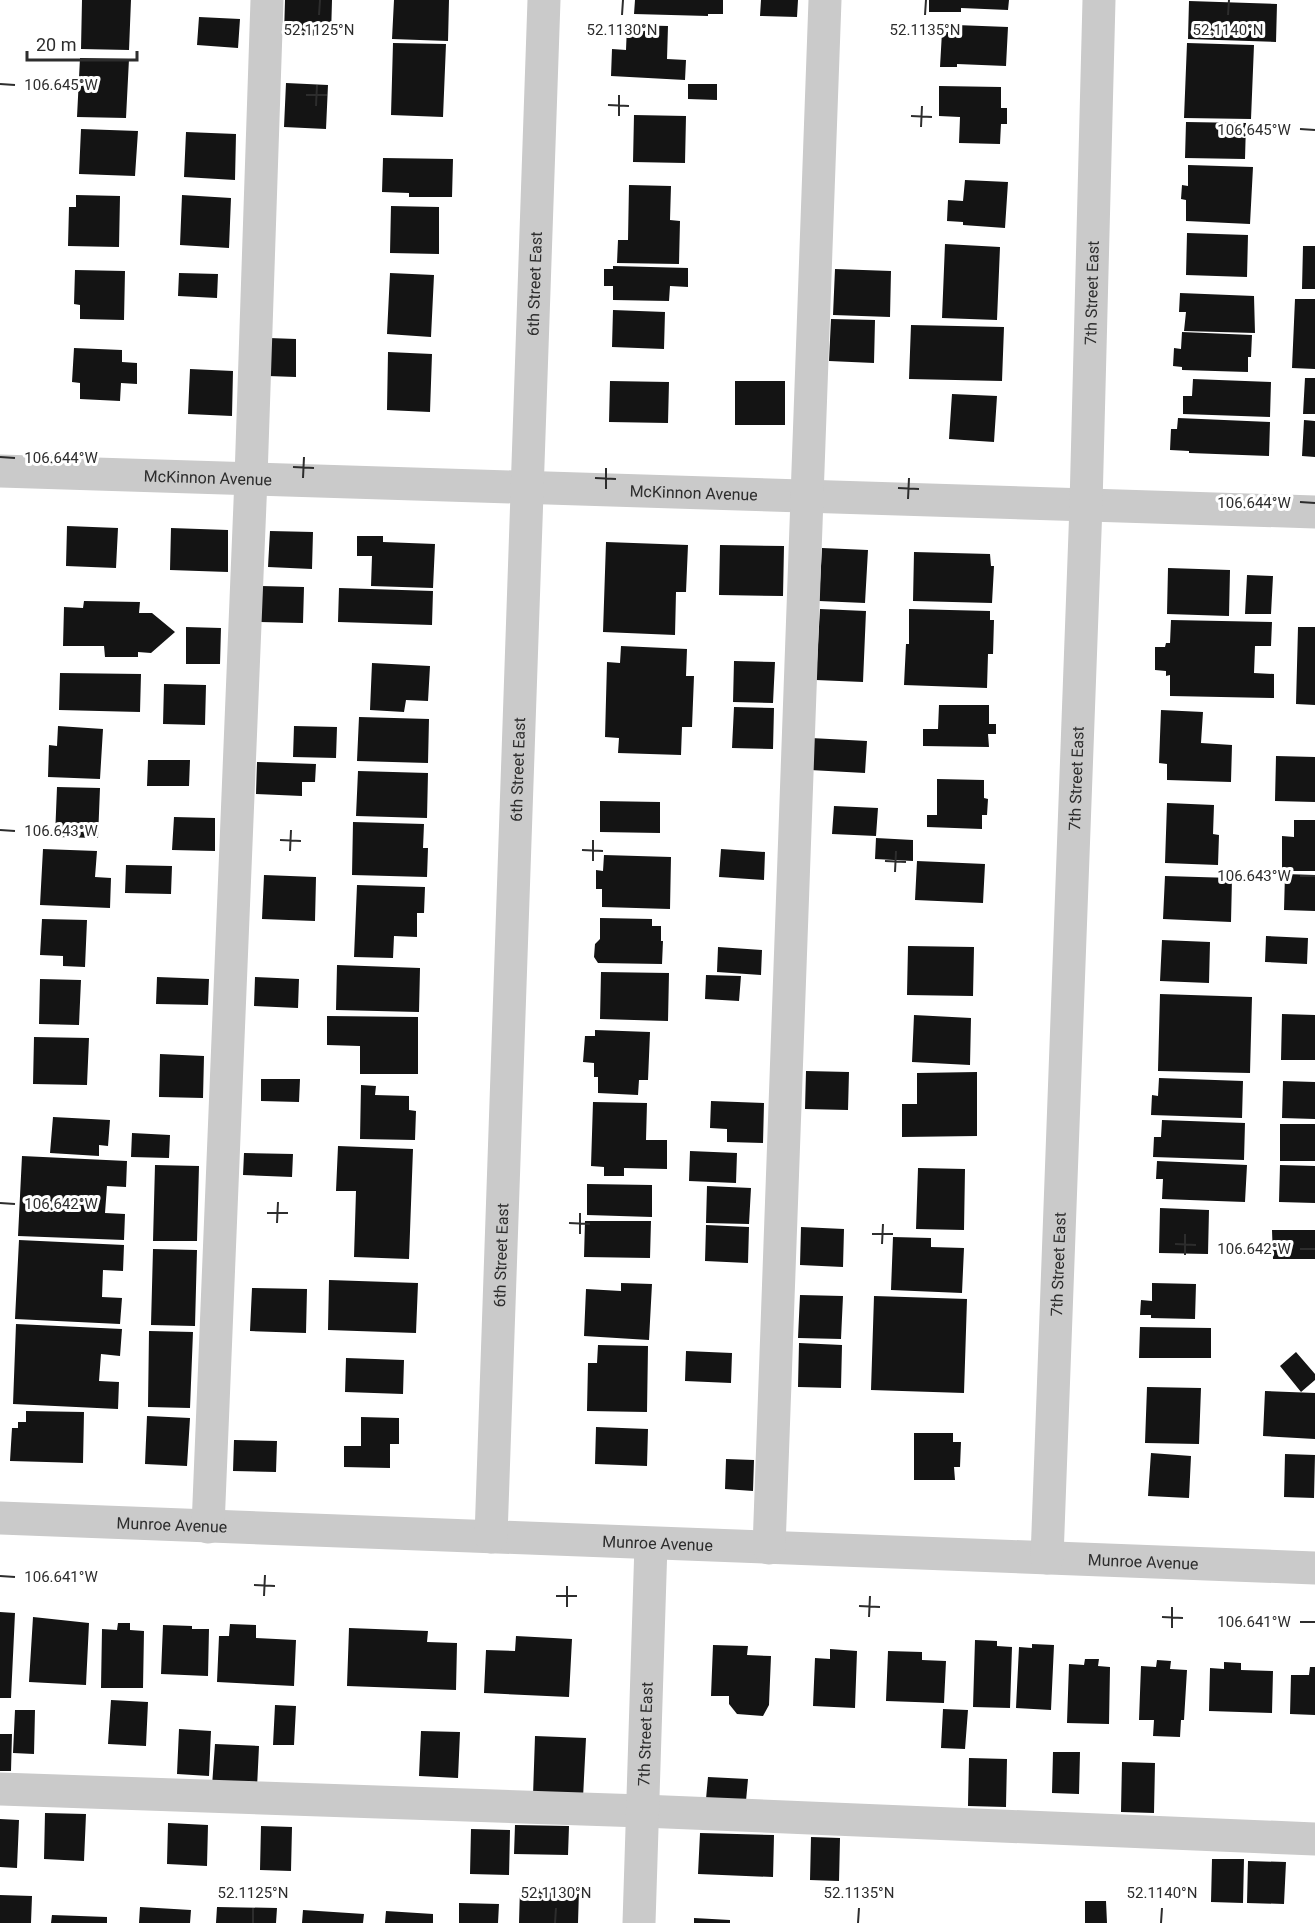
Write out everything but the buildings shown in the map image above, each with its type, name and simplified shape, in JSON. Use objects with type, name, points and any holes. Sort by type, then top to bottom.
[{"type":"street","points":[[208,1527],[251,478],[267,0]]},
{"type":"street","name":"6th Street East","points":[[491,1538],[544,0]]},
{"type":"street","points":[[769,1548],[805,496],[825,0]]},
{"type":"street","name":"7th Street East","points":[[1047,1558],[1086,505],[1099,0]]},
{"type":"street","name":"McKinnon Avenue","points":[[0,471],[1315,512]]},
{"type":"street","name":"Munroe Avenue","points":[[0,1518],[1315,1568]]},
{"type":"street","name":"7th Street East","points":[[639,1923],[651,1544]]},
{"type":"street","points":[[0,1789],[642,1811],[1315,1839]]}]
